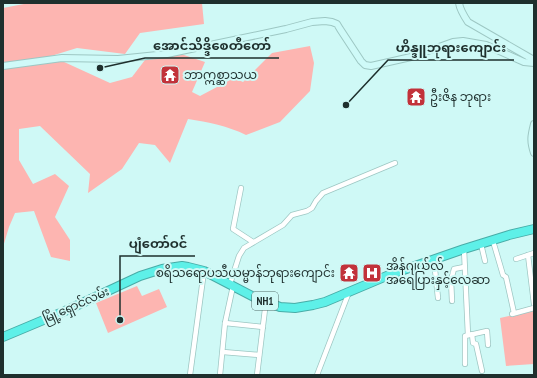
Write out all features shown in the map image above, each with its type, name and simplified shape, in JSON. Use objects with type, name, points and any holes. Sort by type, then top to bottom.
[{"type":"highway","name":"မြို့ရှောင်လမ်း","points":[[3,338],[140,276],[162,269],[182,266],[204,271],[245,293],[280,307],[295,308],[325,302],[389,276],[464,249],[534,229]]},
{"type":"street","points":[[459,3],[463,15],[468,22],[534,61]]},
{"type":"street","points":[[3,66],[62,58],[118,59],[167,54],[286,29],[312,22],[325,21],[336,24],[365,65],[371,66],[411,57],[453,42],[463,41],[486,45],[524,62],[534,61]]},
{"type":"street","points":[[534,124],[531,144],[534,153]]},
{"type":"street","points":[[220,375],[225,323],[231,285],[244,248],[283,225],[292,215],[312,208],[323,193],[395,163]]},
{"type":"street","points":[[241,188],[233,228],[252,242]]},
{"type":"street","points":[[492,240],[503,275],[506,277],[513,314],[534,308]]},
{"type":"street","points":[[481,244],[485,261]]},
{"type":"street","points":[[464,249],[464,267],[470,335],[473,343],[476,344],[482,371]]},
{"type":"street","points":[[516,259],[534,253]]},
{"type":"street","points":[[528,255],[534,304]]},
{"type":"street","points":[[434,260],[438,298]]},
{"type":"street","points":[[452,301],[451,280],[454,269],[464,267]]},
{"type":"street","points":[[190,375],[204,271]]},
{"type":"street","points":[[436,283],[451,280]]},
{"type":"street","points":[[318,375],[348,292]]},
{"type":"street","points":[[257,375],[266,301]]},
{"type":"street","points":[[225,323],[262,327]]},
{"type":"street","points":[[465,364],[465,336],[487,331],[488,345]]},
{"type":"street","points":[[222,352],[259,355]]},
{"type":"shaded area","points":[[29,3],[202,3],[204,24],[140,33],[125,54],[77,48],[51,56],[110,83],[132,77],[148,56],[184,55],[205,62],[192,92],[200,96],[234,78],[243,82],[272,53],[310,46],[314,63],[310,91],[280,122],[246,135],[218,125],[188,119],[170,163],[155,145],[139,143],[122,169],[88,193],[90,174],[40,126],[19,129],[19,160],[33,184],[55,174],[69,186],[55,217],[70,240],[70,261],[51,257],[34,211],[15,213],[3,247],[3,8]]},
{"type":"shaded area","points":[[137,286],[142,296],[159,289],[167,307],[108,333],[96,303]]},
{"type":"shaded area","points":[[534,310],[534,364],[506,366],[500,318]]},
{"type":"place","name":"အောင်သိဒ္ဒိစေတီတော်","points":[[100,68]]},
{"type":"place","name":"ဘာဣစ္ဆာသယ","points":[[170,75]]},
{"type":"place","name":"ဦးဇိန ဘုရား","points":[[416,97]]},
{"type":"place","name":"ဟိန္ဒူဘုရားကျောင်း","points":[[346,105]]},
{"type":"place","name":"စရိသရောပသီယမ္မာန်ဘုရားကျောင်း","points":[[349,273]]},
{"type":"place","name":"အိန်ဂျယ်လ် အရေပြားနှင့်လေဆာ","points":[[372,273]]},
{"type":"place","name":"ပျံတော်ဝင်","points":[[120,320]]}]
